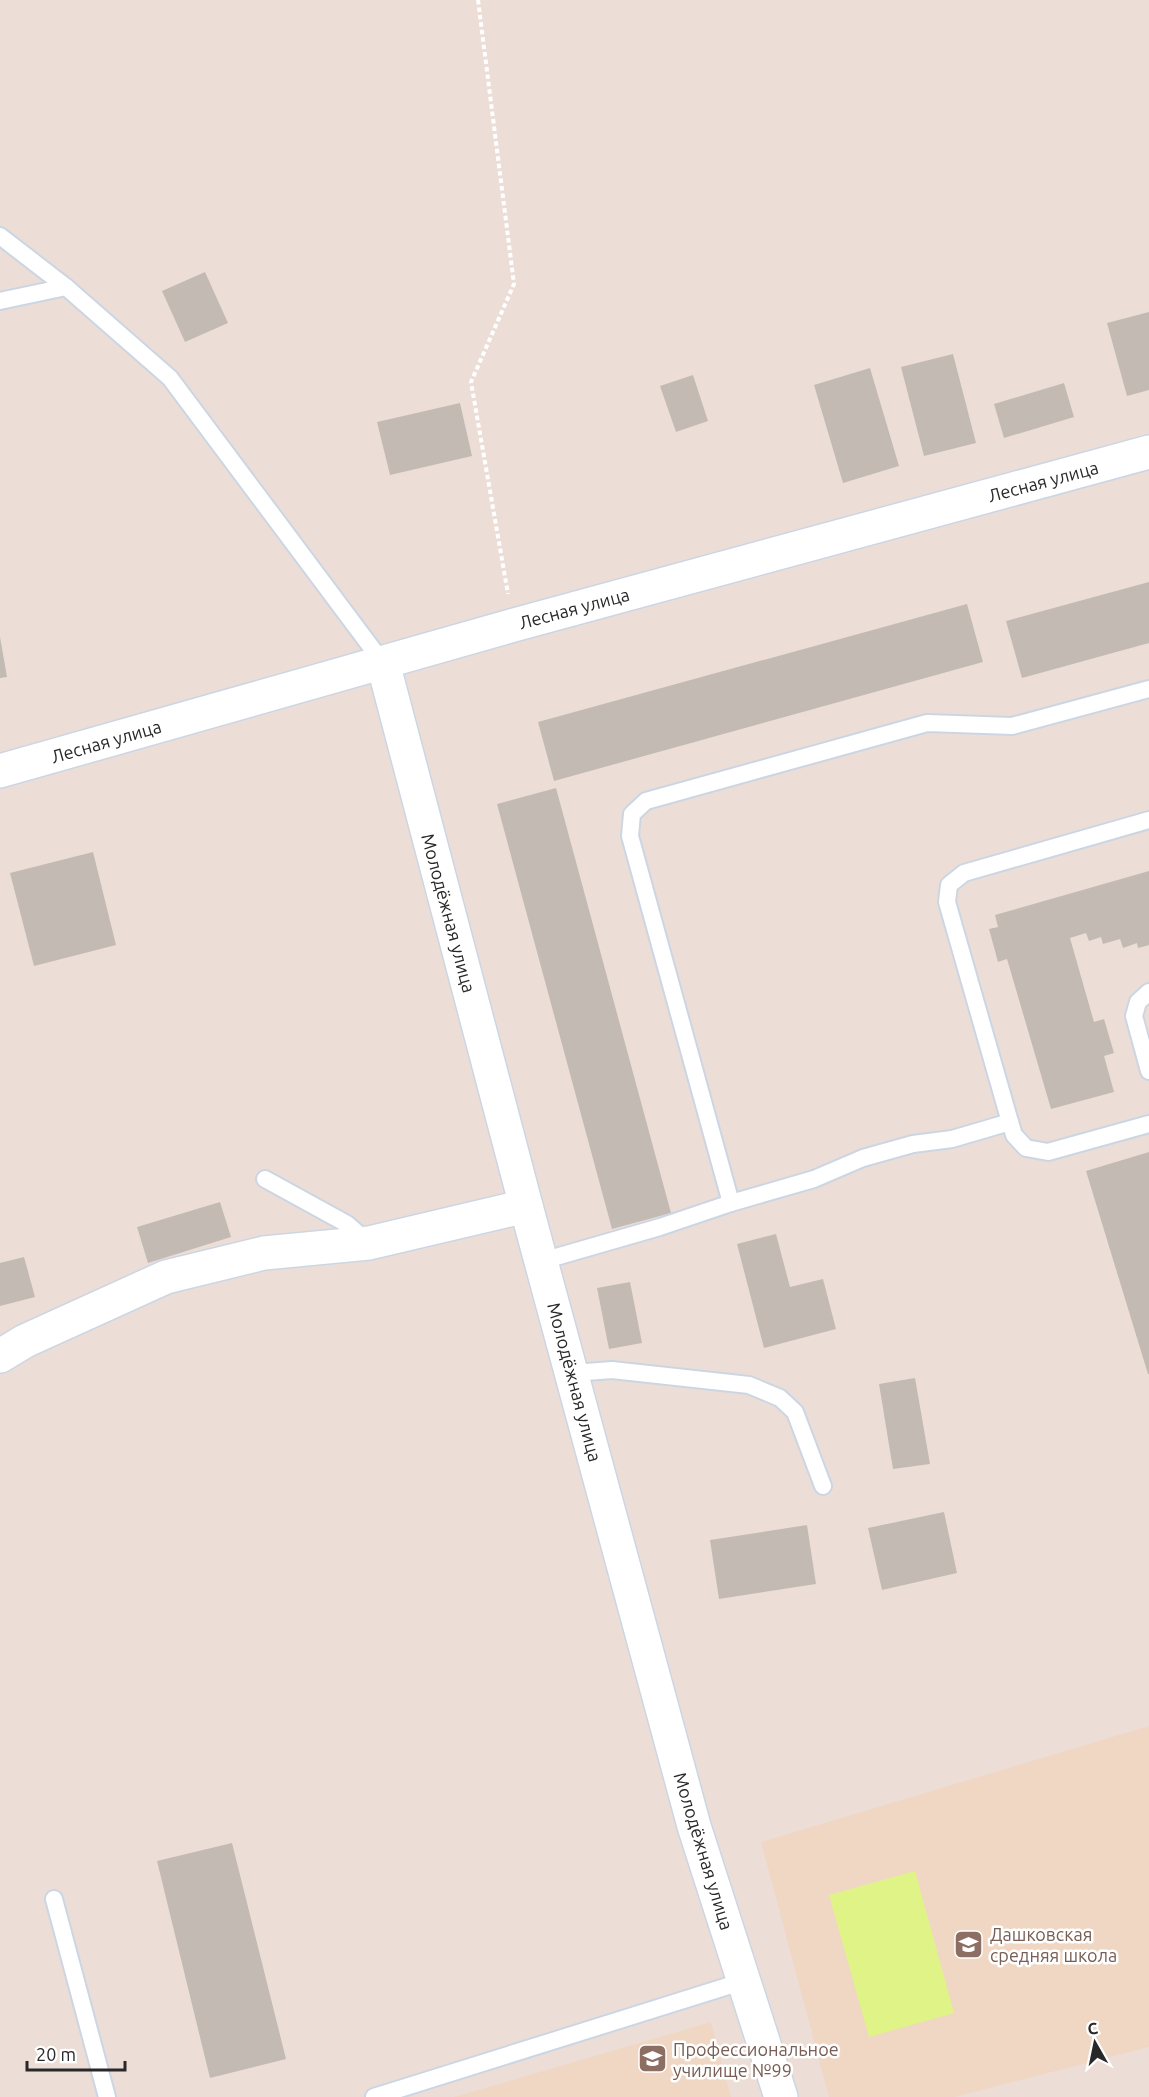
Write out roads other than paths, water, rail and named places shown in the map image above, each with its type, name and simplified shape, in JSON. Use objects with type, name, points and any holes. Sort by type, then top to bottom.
[{"type":"street","name":"Лесная улица","points":[[0,771],[514,625],[1149,452]]},
{"type":"street","name":"Молодёжная улица","points":[[384,663],[526,1206],[694,1826],[781,2097]]},
{"type":"street","points":[[0,1356],[25,1341],[166,1277],[264,1253],[369,1243],[526,1206]]},
{"type":"lane","points":[[0,236],[66,287],[170,378],[384,663]]},
{"type":"lane","points":[[0,301],[66,287]]},
{"type":"lane","points":[[731,1203],[630,836],[632,814],[646,801],[927,723],[1012,726],[1149,689]]},
{"type":"lane","points":[[1149,820],[964,873],[949,885],[947,902],[1014,1135],[1026,1148],[1048,1152],[1149,1124]]},
{"type":"lane","points":[[1149,992],[1138,1002],[1134,1016],[1149,1071]]},
{"type":"lane","points":[[542,1262],[814,1179],[863,1158],[913,1144],[952,1139],[1010,1122]]},
{"type":"lane","points":[[265,1179],[347,1224],[369,1243]]},
{"type":"lane","points":[[573,1373],[612,1370],[749,1385],[780,1398],[795,1412],[823,1486]]},
{"type":"lane","points":[[54,1899],[107,2097]]},
{"type":"lane","points":[[374,2097],[744,1981]]},
{"type":"place","name":"Дашковская средняя школа","points":[[969,1944]]},
{"type":"place","name":"Профессиональное училище №99","points":[[652,2059]]}]
